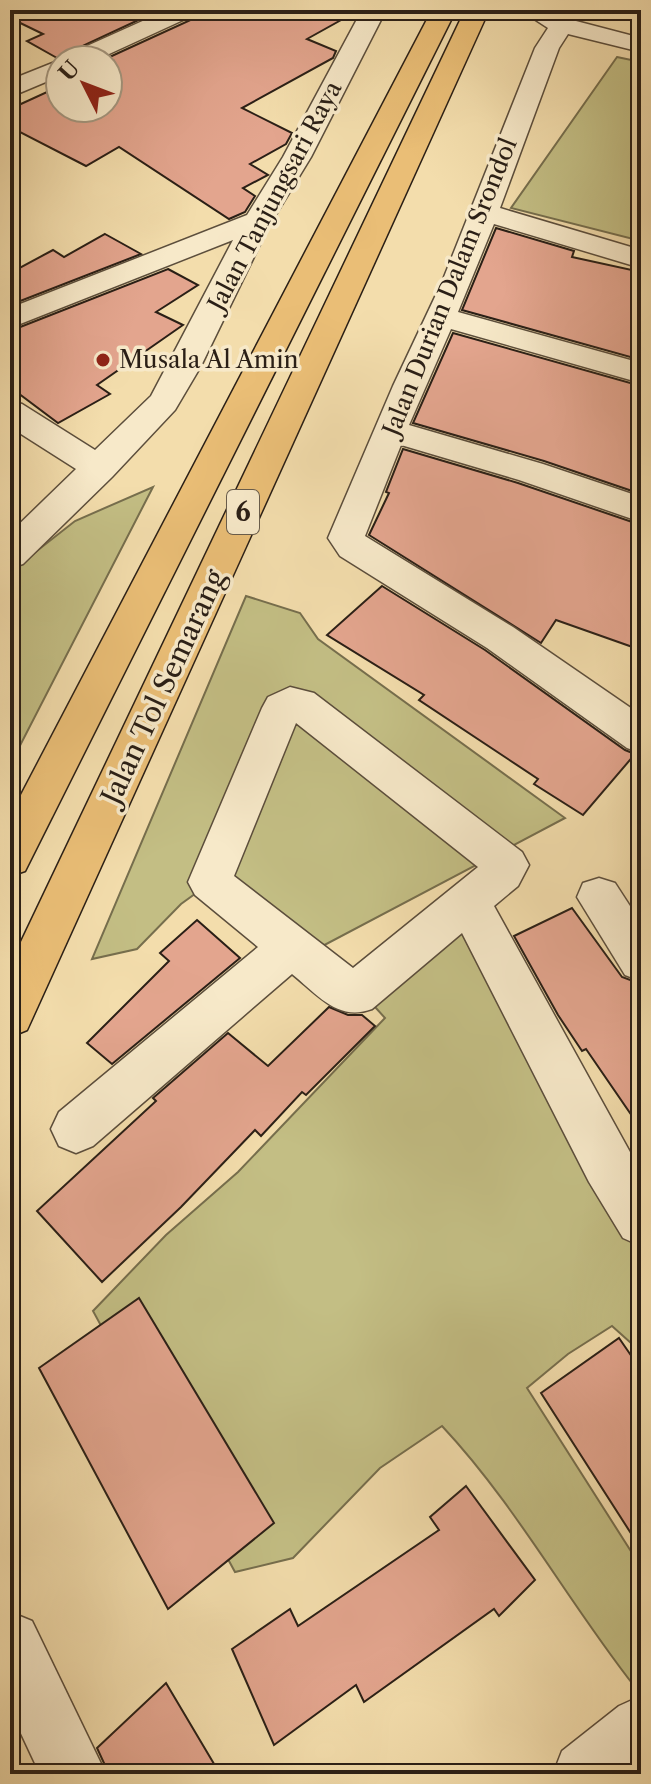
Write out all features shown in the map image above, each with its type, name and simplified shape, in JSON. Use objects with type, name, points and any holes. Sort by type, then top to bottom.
[{"type":"highway","name":"Jalan Tol Semarang","points":[[10,858],[444,10]]},
{"type":"highway","name":"Jalan Tol Semarang","points":[[10,1015],[477,10]]},
{"type":"street","points":[[111,44],[186,10]]},
{"type":"street","name":"Jalan Tanjungsari Raya","points":[[10,555],[100,469],[163,403],[374,10]]},
{"type":"street","points":[[532,10],[565,17],[641,45]]},
{"type":"street","name":"Jalan Durian Dalam Srondol","points":[[565,17],[547,48],[441,317],[346,535],[353,547],[478,620],[641,737]]},
{"type":"street","points":[[10,89],[44,74]]},
{"type":"street","points":[[483,212],[641,259]]},
{"type":"street","points":[[10,319],[258,221]]},
{"type":"street","points":[[441,317],[641,373]]},
{"type":"street","points":[[10,412],[100,469]]},
{"type":"street","points":[[391,431],[531,472],[641,510]]},
{"type":"street","points":[[290,702],[300,704],[507,865],[503,873],[359,994],[350,993],[292,946],[210,882],[252,775],[282,708],[290,702]]},
{"type":"street","points":[[599,897],[641,961]]},
{"type":"street","points":[[469,902],[607,1164],[641,1220]]},
{"type":"street","points":[[76,1129],[292,946]]},
{"type":"street","points":[[10,1643],[74,1774]]},
{"type":"street","points":[[585,1774],[641,1728]]},
{"type":"shaded area","points":[[617,57],[641,62],[641,241],[511,208]]},
{"type":"shaded area","points":[[153,487],[10,765],[10,572],[75,521]]},
{"type":"shaded area","points":[[246,596],[300,613],[318,639],[565,818],[315,950],[217,878],[181,904],[137,949],[92,959]]},
{"type":"shaded area","points":[[466,915],[485,930],[641,1168],[641,1352],[612,1326],[568,1354],[527,1388],[641,1567],[641,1682],[635,1687],[494,1488],[442,1426],[380,1468],[293,1558],[235,1572],[93,1311],[166,1235],[238,1172],[385,1018],[366,997]]},
{"type":"building","points":[[10,10],[160,10],[87,44],[44,44],[44,51],[27,41],[43,34],[10,18]]},
{"type":"building","points":[[201,10],[359,10],[307,39],[336,51],[333,58],[242,108],[292,133],[286,144],[250,164],[268,175],[243,188],[255,196],[245,212],[229,219],[119,147],[86,166],[10,127],[10,109],[44,93],[44,124],[124,124],[124,50],[195,18]]},
{"type":"building","points":[[496,228],[574,251],[572,257],[641,272],[641,360],[462,310]]},
{"type":"building","points":[[105,234],[141,254],[10,305],[10,273],[53,250],[64,257]]},
{"type":"building","points":[[168,269],[198,285],[156,312],[183,325],[97,385],[110,394],[58,423],[10,387],[10,331]]},
{"type":"building","points":[[453,333],[641,386],[641,494],[544,461],[413,423]]},
{"type":"building","points":[[403,449],[518,483],[641,525],[641,650],[556,620],[541,643],[369,535],[389,493],[386,492]]},
{"type":"building","points":[[382,586],[485,650],[625,750],[635,754],[583,815],[534,784],[538,779],[419,700],[424,695],[327,635]]},
{"type":"building","points":[[572,908],[622,977],[641,984],[641,1129],[586,1049],[582,1051],[558,1015],[514,936]]},
{"type":"building","points":[[197,920],[240,958],[112,1064],[87,1043],[169,961],[160,953]]},
{"type":"building","points":[[329,1007],[348,1015],[362,1015],[375,1026],[306,1095],[302,1092],[261,1136],[255,1130],[181,1207],[102,1282],[37,1211],[156,1101],[153,1098],[228,1033],[268,1066]]},
{"type":"building","points":[[139,1298],[274,1523],[168,1609],[39,1368]]},
{"type":"building","points":[[619,1338],[641,1370],[641,1549],[541,1393]]},
{"type":"building","points":[[466,1486],[535,1580],[499,1616],[494,1609],[364,1702],[356,1685],[274,1745],[232,1649],[290,1609],[298,1626],[439,1530],[430,1517]]},
{"type":"building","points":[[166,1683],[220,1774],[109,1774],[97,1748]]},
{"type":"place","name":"Musala Al Amin","points":[[103,360]]}]
